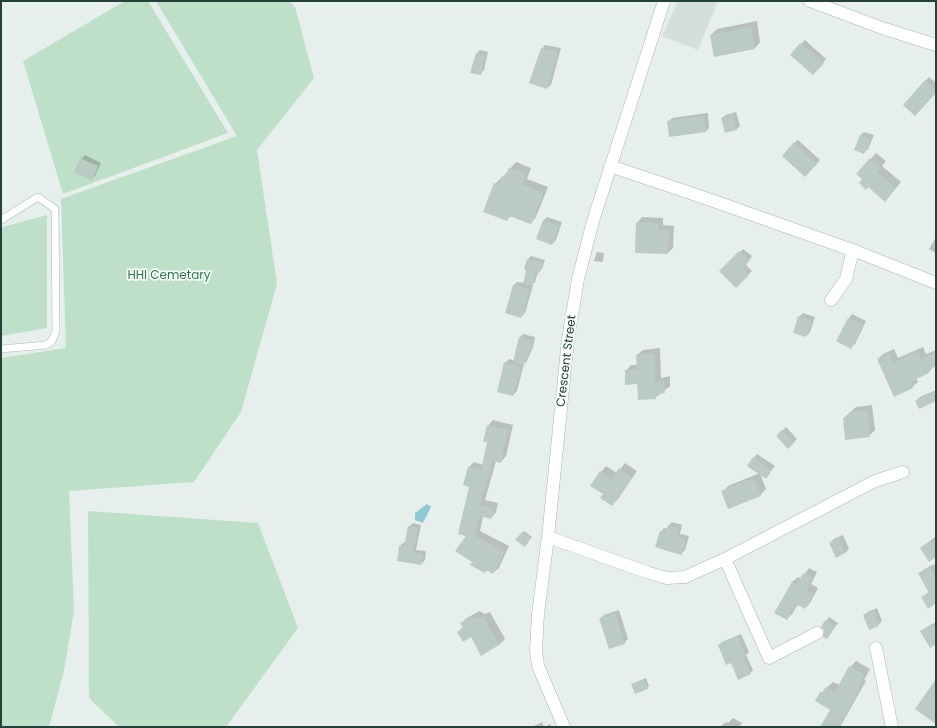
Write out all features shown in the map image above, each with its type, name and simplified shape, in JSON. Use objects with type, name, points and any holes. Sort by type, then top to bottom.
[{"type":"street","name":"Crescent Street","points":[[564,727],[538,666],[536,650],[538,614],[548,536],[568,339],[577,286],[593,221],[664,1]]},
{"type":"street","points":[[810,1],[882,28],[936,45]]},
{"type":"street","points":[[610,166],[853,250],[936,283]]},
{"type":"street","points":[[831,300],[846,279],[853,250]]},
{"type":"street","points":[[548,536],[649,573],[667,578],[685,578],[725,559],[875,481],[903,472]]},
{"type":"street","points":[[725,559],[769,658],[817,633]]},
{"type":"street","points":[[876,648],[892,727]]},
{"type":"lane","points":[[1,220],[38,197],[55,209],[56,331],[52,341],[46,345],[1,349]]},
{"type":"shaded area","points":[[678,1],[718,1],[698,50],[662,36]]},
{"type":"green space","points":[[125,1],[148,1],[228,133],[63,194],[23,61]]},
{"type":"green space","name":"HHI Cemetary","points":[[156,1],[289,1],[295,7],[314,78],[257,150],[277,284],[241,412],[194,482],[69,491],[74,611],[64,671],[49,727],[1,727],[1,358],[66,348],[61,199],[237,136]]},
{"type":"green space","points":[[47,215],[47,328],[1,336],[1,229],[3,227]]},
{"type":"green space","points":[[88,511],[258,523],[298,628],[226,727],[119,727],[89,698]]},
{"type":"water","points":[[427,504],[431,507],[423,523],[415,520],[415,513]]},
{"type":"building","points":[[751,27],[755,49],[714,57],[710,35]]},
{"type":"building","points":[[800,43],[824,63],[813,75],[790,55]]},
{"type":"building","points":[[541,48],[558,52],[547,89],[529,83]]},
{"type":"building","points":[[476,53],[485,55],[481,75],[470,73]]},
{"type":"building","points":[[925,80],[936,90],[936,93],[915,116],[903,105]]},
{"type":"building","points":[[733,115],[737,130],[725,133],[721,118]]},
{"type":"building","points":[[704,116],[706,132],[669,137],[667,121]]},
{"type":"building","points":[[860,135],[871,139],[864,154],[854,150]]},
{"type":"building","points":[[794,142],[817,164],[805,177],[782,156]]},
{"type":"building","points":[[80,158],[98,166],[92,181],[74,172]]},
{"type":"building","points":[[870,158],[881,168],[877,172],[896,188],[885,202],[868,187],[866,190],[859,183],[862,179],[856,174]]},
{"type":"building","points":[[509,168],[526,174],[522,184],[543,193],[531,224],[509,216],[507,221],[483,212],[494,183],[499,185],[502,176],[505,177]]},
{"type":"building","points":[[543,220],[559,226],[552,245],[536,239]]},
{"type":"building","points":[[636,222],[658,223],[658,230],[669,231],[668,254],[635,253]]},
{"type":"building","points":[[739,251],[750,260],[743,268],[749,275],[736,288],[719,271]]},
{"type":"building","points":[[527,259],[543,263],[539,273],[536,272],[532,286],[523,284],[526,270],[524,269]]},
{"type":"building","points":[[513,285],[530,289],[521,318],[505,313]]},
{"type":"building","points":[[798,316],[812,321],[806,337],[793,333]]},
{"type":"building","points":[[848,318],[863,325],[851,349],[836,341]]},
{"type":"building","points":[[519,337],[533,340],[524,365],[513,362]]},
{"type":"building","points":[[918,351],[921,359],[936,352],[936,366],[928,370],[929,373],[910,382],[913,388],[894,397],[877,359],[889,353],[893,363]]},
{"type":"building","points":[[655,353],[655,382],[664,381],[665,393],[656,394],[656,399],[638,400],[637,384],[625,385],[625,370],[637,370],[636,355]]},
{"type":"building","points":[[504,362],[521,367],[513,396],[497,392]]},
{"type":"building","points":[[936,391],[936,401],[919,409],[915,401]]},
{"type":"building","points":[[867,410],[870,437],[845,440],[843,418],[849,417],[849,412]]},
{"type":"building","points":[[487,425],[508,430],[501,463],[493,461],[480,505],[494,508],[491,519],[480,516],[475,536],[505,552],[493,574],[486,570],[485,573],[470,565],[472,562],[455,551],[466,536],[458,534],[469,487],[463,485],[468,467],[481,470],[487,442],[483,442]]},
{"type":"building","points":[[782,430],[794,443],[788,449],[776,436]]},
{"type":"building","points":[[753,457],[772,470],[766,479],[747,466]]},
{"type":"building","points":[[619,468],[632,477],[612,506],[600,498],[603,494],[590,486],[600,471],[612,479]]},
{"type":"building","points":[[754,478],[761,496],[728,509],[721,491]]},
{"type":"building","points":[[668,525],[679,528],[677,537],[686,540],[681,555],[655,547],[660,531],[665,533]]},
{"type":"building","points":[[408,526],[418,528],[413,553],[422,555],[421,565],[397,561],[399,546],[404,546]]},
{"type":"building","points":[[522,532],[531,538],[525,547],[515,540]]},
{"type":"building","points":[[839,538],[845,553],[836,558],[829,543]]},
{"type":"building","points":[[931,540],[936,548],[936,557],[929,562],[920,548]]},
{"type":"building","points":[[930,567],[936,579],[936,606],[935,604],[928,609],[921,597],[929,593],[918,573]]},
{"type":"building","points":[[803,573],[813,578],[806,590],[814,594],[805,609],[796,604],[787,620],[774,613],[792,582],[797,584]]},
{"type":"building","points":[[874,611],[879,626],[869,630],[863,615]]},
{"type":"building","points":[[615,613],[625,644],[609,649],[599,618]]},
{"type":"building","points":[[473,617],[478,619],[484,618],[499,645],[481,656],[471,637],[463,642],[457,632],[463,628],[460,623]]},
{"type":"building","points":[[825,620],[835,627],[827,639],[823,637],[824,630],[821,627]]},
{"type":"building","points":[[932,624],[936,631],[936,644],[930,648],[920,631]]},
{"type":"building","points":[[737,636],[746,657],[743,658],[751,674],[738,680],[731,663],[726,665],[718,645]]},
{"type":"building","points":[[849,666],[865,675],[859,686],[861,687],[839,727],[820,727],[830,710],[815,701],[820,692],[822,693],[826,687],[835,692]]},
{"type":"building","points":[[644,679],[648,689],[635,694],[631,684]]},
{"type":"building","points":[[936,679],[936,724],[915,709]]}]
